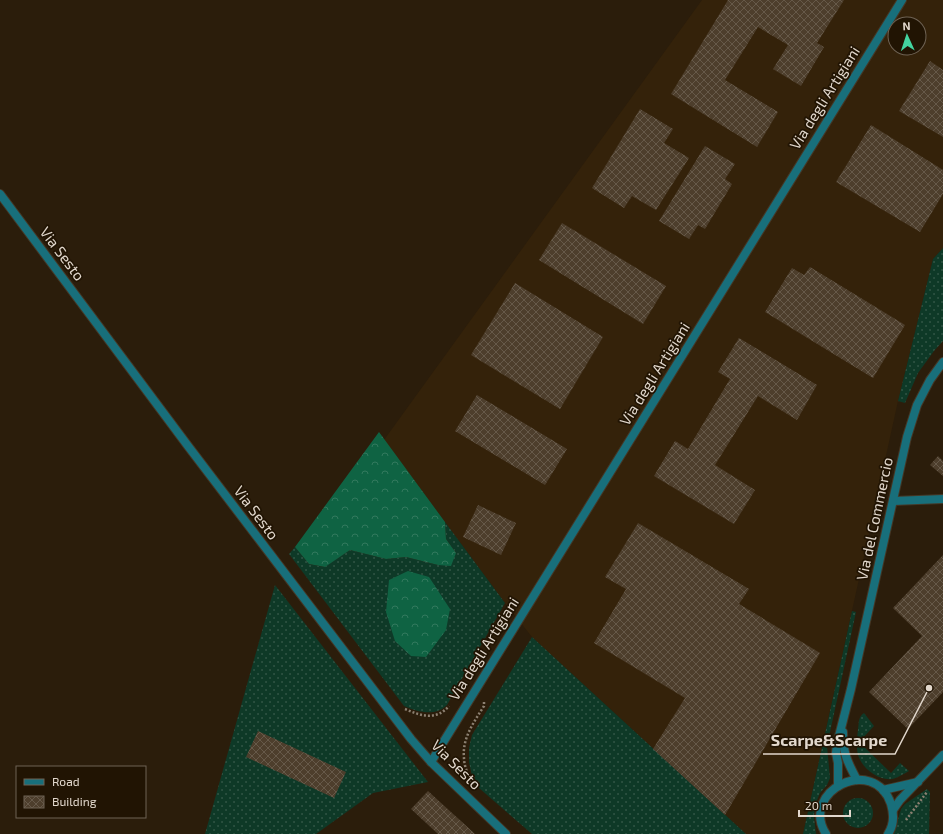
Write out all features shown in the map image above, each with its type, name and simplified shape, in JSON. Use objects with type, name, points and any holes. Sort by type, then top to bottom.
[{"type":"street","name":"Via degli Artigiani","points":[[431,762],[902,0]]},
{"type":"street","name":"Via Sesto","points":[[0,194],[239,513],[411,739],[431,762],[506,834]]},
{"type":"street","name":"Via del Commercio","points":[[843,720],[907,437],[917,405],[930,380],[943,362]]},
{"type":"street","points":[[893,501],[943,499]]},
{"type":"street","points":[[843,720],[843,744],[846,760],[857,780]]},
{"type":"street","points":[[838,786],[838,763],[836,753],[843,720]]},
{"type":"street","points":[[893,810],[900,800],[943,755]]},
{"type":"street","points":[[825,833],[821,818],[824,801],[830,792],[838,786],[847,781],[857,780],[867,781],[875,785],[882,790],[889,800],[893,810],[893,822],[888,834]]},
{"type":"street","points":[[882,790],[918,782]]},
{"type":"path","points":[[905,821],[931,788]]},
{"type":"shaded area","points":[[702,0],[943,0],[943,248],[933,259],[898,401],[803,834],[746,834],[532,637],[384,440]]},
{"type":"green space","points":[[943,248],[943,341],[918,373],[905,403],[898,401],[933,259]]},
{"type":"green space","points":[[379,432],[445,522],[446,539],[456,553],[451,566],[438,565],[406,557],[386,559],[350,550],[325,567],[309,564],[295,547]]},
{"type":"green space","points":[[445,522],[505,603],[447,705],[437,711],[426,712],[404,706],[289,554],[295,547],[309,564],[324,567],[350,550],[386,559],[406,557],[438,565],[456,553],[446,539]]},
{"type":"green space","points":[[408,571],[429,577],[450,609],[446,630],[426,657],[411,656],[395,641],[386,612],[389,580]]},
{"type":"green space","points":[[275,585],[428,782],[373,793],[316,834],[205,834]]},
{"type":"green space","points":[[852,611],[856,612],[827,746],[830,778],[827,785],[820,793],[815,805],[814,817],[816,834],[803,834]]},
{"type":"green space","points":[[532,637],[746,834],[532,834],[479,788],[472,776],[469,762],[469,748],[472,735]]},
{"type":"green space","points":[[864,713],[874,726],[859,742],[891,773],[900,763],[909,771],[896,778],[887,779],[876,776],[863,765],[858,755],[857,742],[859,720]]},
{"type":"green space","points":[[927,789],[930,792],[929,834],[894,834],[901,809],[905,804]]},
{"type":"green space","points":[[858,798],[869,802],[873,813],[869,824],[858,828],[847,824],[843,813],[847,802]]},
{"type":"building","points":[[728,0],[844,0],[817,43],[824,47],[801,86],[773,69],[788,45],[758,27],[725,80],[778,112],[757,147],[671,94]]},
{"type":"building","points":[[930,61],[943,70],[943,137],[899,111]]},
{"type":"building","points":[[640,109],[673,129],[664,143],[689,158],[656,210],[632,196],[624,208],[592,188]]},
{"type":"building","points":[[871,125],[943,170],[943,194],[920,232],[836,182]]},
{"type":"building","points":[[705,146],[735,164],[725,179],[732,184],[705,229],[698,225],[689,239],[659,221]]},
{"type":"building","points":[[562,223],[666,286],[643,324],[539,260]]},
{"type":"building","points":[[810,267],[905,325],[873,378],[765,312],[792,268],[804,275]]},
{"type":"building","points":[[515,283],[603,337],[560,409],[471,355]]},
{"type":"building","points":[[739,338],[817,385],[797,420],[758,396],[715,465],[755,490],[734,524],[654,476],[675,441],[688,449],[730,379],[718,372]]},
{"type":"building","points":[[477,395],[567,449],[545,485],[455,431]]},
{"type":"building","points":[[938,456],[943,461],[943,476],[930,465]]},
{"type":"building","points":[[478,505],[516,523],[501,555],[463,537]]},
{"type":"building","points":[[638,523],[749,589],[739,604],[820,653],[725,815],[653,749],[685,698],[594,643],[626,589],[605,577]]},
{"type":"building","points":[[943,555],[943,692],[908,729],[869,692],[922,636],[893,608]]},
{"type":"building","points":[[258,731],[346,772],[334,798],[246,757]]},
{"type":"building","points":[[428,791],[475,834],[438,834],[411,809]]},
{"type":"place","name":"Scarpe&Scarpe","points":[[929,688]]}]
